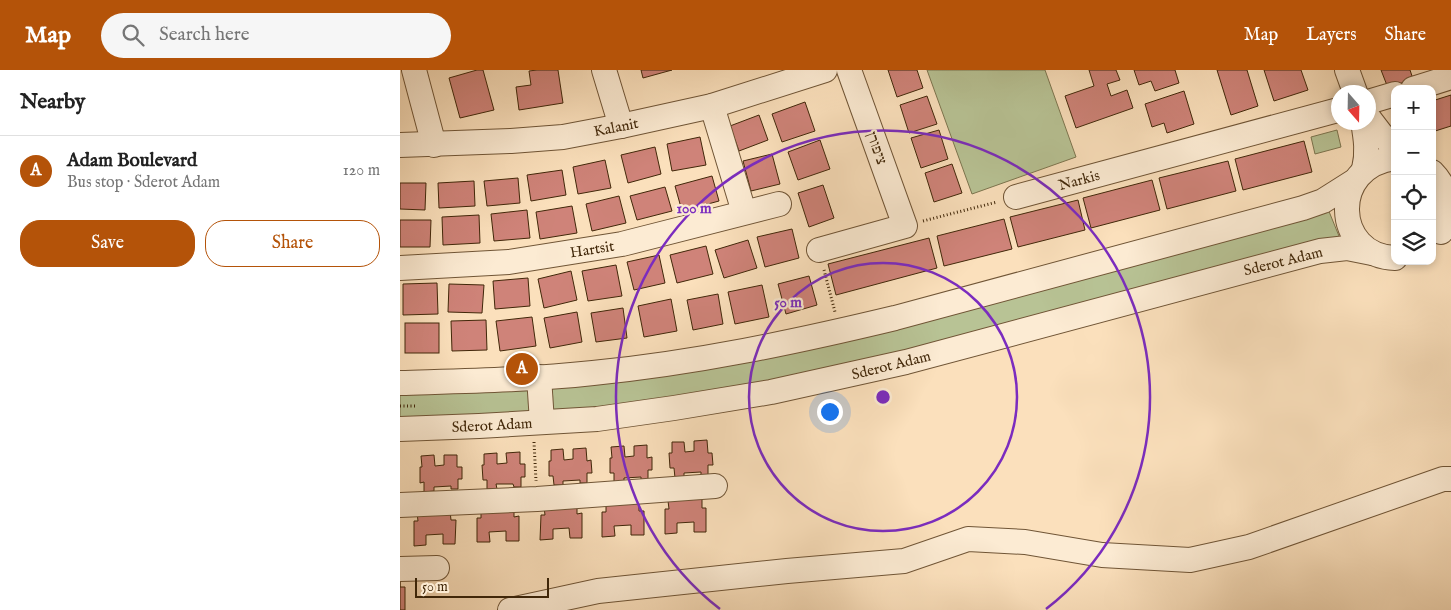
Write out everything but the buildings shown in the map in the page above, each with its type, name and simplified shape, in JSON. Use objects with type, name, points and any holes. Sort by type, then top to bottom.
[{"type":"street","points":[[414,70],[434,145]]},
{"type":"street","points":[[604,70],[621,126]]},
{"type":"street","name":"Kalanit","points":[[400,145],[434,145],[554,137],[621,126],[712,106],[792,75],[825,70]]},
{"type":"street","name":"ציפורן","points":[[849,70],[905,226]]},
{"type":"street","points":[[1347,70],[1352,85]]},
{"type":"street","points":[[1376,100],[1391,95]]},
{"type":"street","points":[[712,106],[744,212]]},
{"type":"street","name":"Narkis","points":[[1016,197],[1331,112]]},
{"type":"street","points":[[1376,126],[1391,143]]},
{"type":"street","name":"Sderot Adam","points":[[1365,130],[1367,158],[1347,198],[1346,215],[1351,230],[1360,243],[1384,255]]},
{"type":"street","points":[[400,383],[593,373],[667,364],[840,331],[895,318],[1303,208],[1324,201],[1379,161],[1391,159]]},
{"type":"street","points":[[1436,165],[1451,165]]},
{"type":"street","points":[[1434,175],[1443,186],[1447,201],[1447,217],[1442,233]]},
{"type":"street","name":"Hartsit","points":[[400,268],[509,262],[622,244],[779,204]]},
{"type":"street","points":[[819,250],[905,226]]},
{"type":"street","name":"Sderot Adam","points":[[400,429],[597,419],[771,392],[906,362],[1320,251],[1347,248],[1384,255]]},
{"type":"street","points":[[537,423],[539,377]]},
{"type":"street","points":[[510,610],[598,591],[904,561],[968,539],[1025,542],[1102,555],[1190,560],[1249,547],[1443,479],[1451,479]]},
{"type":"street","points":[[400,505],[537,499],[714,486]]},
{"type":"street","points":[[400,568],[437,568]]},
{"type":"path","points":[[905,226],[1016,197]]},
{"type":"path","points":[[819,250],[840,331]]},
{"type":"path","points":[[537,423],[537,499]]},
{"type":"green space","points":[[927,70],[1045,70],[1076,157],[972,194]]},
{"type":"green space","points":[[1337,130],[1341,147],[1315,154],[1311,137]]},
{"type":"green space","points":[[1328,209],[1341,241],[904,353],[769,383],[596,409],[400,420],[400,393],[594,382]]},
{"type":"place","name":"Adam Boulevard","points":[[522,369]]}]
